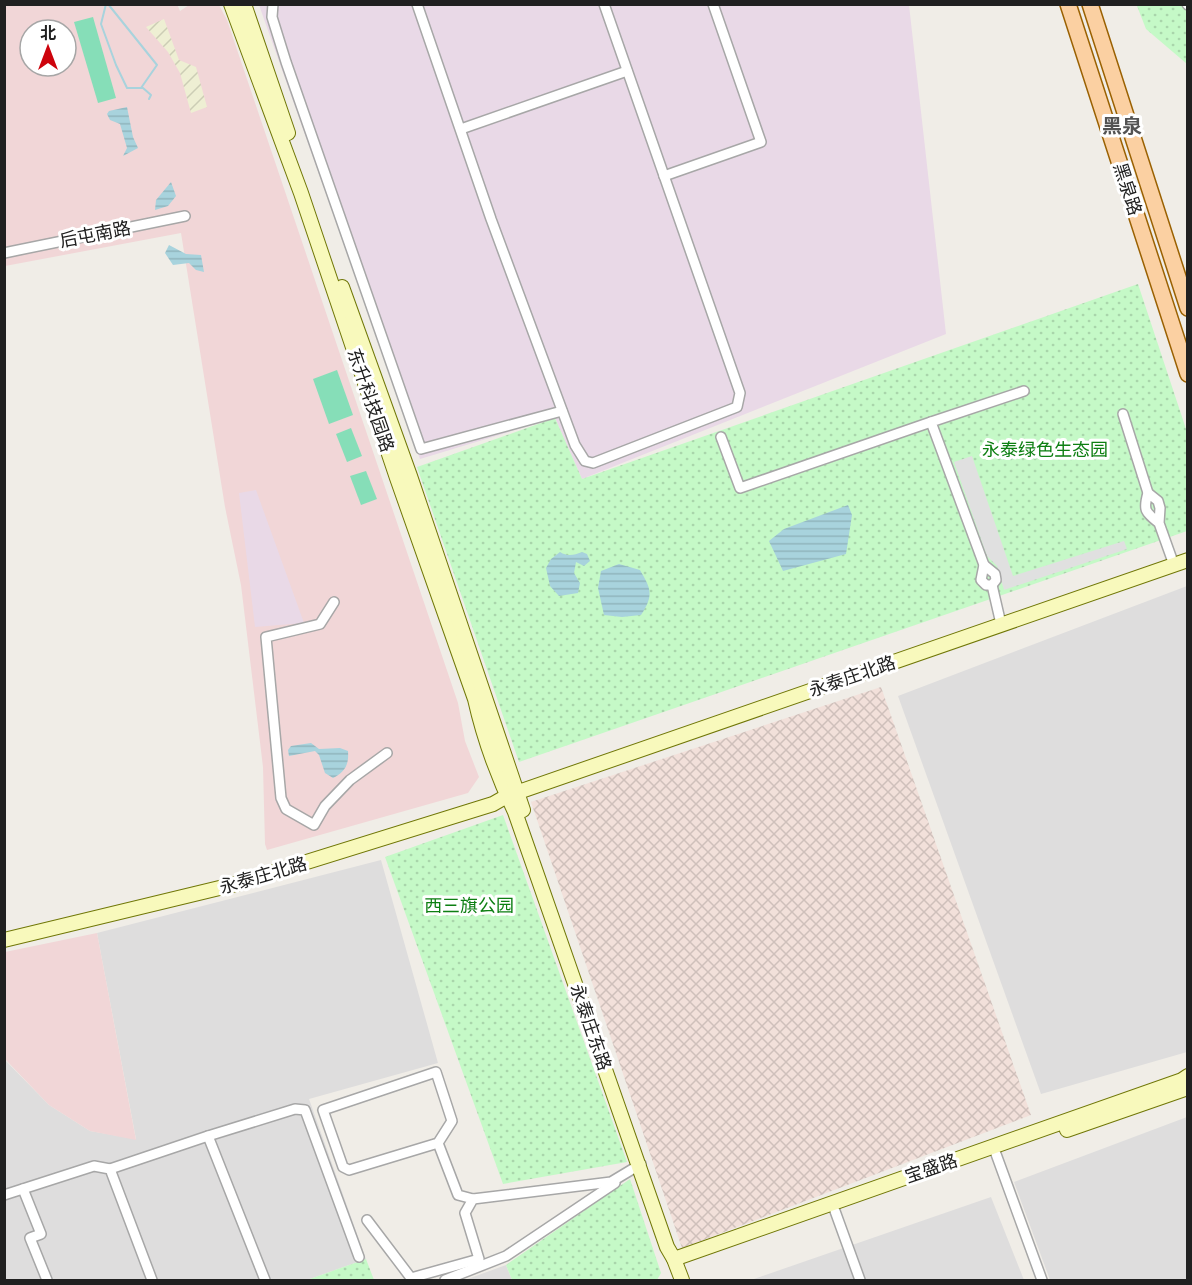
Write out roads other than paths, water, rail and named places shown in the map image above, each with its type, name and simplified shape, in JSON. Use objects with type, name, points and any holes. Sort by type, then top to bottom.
[{"type":"main road","name":"黑泉路","points":[[1068,4],[1188,374]]},
{"type":"main road","name":"黑泉路","points":[[1090,4],[1188,308]]},
{"type":"street","name":"东升科技园路","points":[[231,4],[301,194],[475,699],[483,735],[499,780],[510,794]]},
{"type":"street","name":"东升科技园路","points":[[244,4],[306,186],[414,487],[510,794]]},
{"type":"street","points":[[273,4],[272,17],[286,62],[421,449],[562,411]]},
{"type":"street","points":[[417,4],[491,219],[562,411],[580,455],[585,461],[593,463],[737,407],[740,393],[604,4]]},
{"type":"street","points":[[664,176],[761,142],[713,4]]},
{"type":"street","points":[[461,129],[627,71]]},
{"type":"street","name":"后屯南路","points":[[4,253],[185,216]]},
{"type":"street","points":[[721,437],[740,489],[1024,391]]},
{"type":"street","points":[[1123,414],[1148,493],[1158,501],[1159,523],[1181,563]]},
{"type":"street","points":[[931,422],[984,565],[995,574],[996,580],[992,585],[1001,624]]},
{"type":"street","name":"永泰庄北路","points":[[4,940],[236,884],[493,804],[510,794],[1181,563]]},
{"type":"street","points":[[334,602],[320,624],[266,637],[281,798],[286,809],[314,825],[325,806],[350,780],[387,753]]},
{"type":"street","name":"永泰庄北路","points":[[4,932],[235,876],[492,794],[510,794]]},
{"type":"street","name":"永泰庄东路","points":[[510,794],[667,1247],[682,1281]]},
{"type":"street","points":[[436,1072],[452,1121],[438,1143],[349,1170],[343,1167],[323,1110],[436,1072]]},
{"type":"street","name":"宝盛路","points":[[676,1263],[1188,1076]]},
{"type":"street","name":"宝盛路","points":[[676,1263],[835,1211],[1188,1088]]},
{"type":"street","points":[[4,1195],[94,1166],[110,1169],[295,1109],[305,1110],[359,1257]]},
{"type":"street","points":[[208,1136],[265,1281]]},
{"type":"street","points":[[438,1143],[458,1195],[473,1199],[611,1182],[641,1164],[506,1256],[445,1281]]},
{"type":"street","points":[[996,1154],[1042,1281]]},
{"type":"street","points":[[110,1169],[152,1281]]},
{"type":"street","points":[[23,1189],[41,1234],[30,1238],[47,1281]]},
{"type":"street","points":[[367,1220],[411,1278],[479,1259],[465,1213],[473,1199]]},
{"type":"street","points":[[835,1211],[860,1281]]},
{"type":"water","points":[[127,107],[133,137],[138,148],[123,156],[127,148],[120,124],[110,120],[107,114],[109,111]]},
{"type":"water","points":[[171,182],[176,196],[168,206],[155,210],[156,200]]},
{"type":"water","points":[[169,245],[186,254],[201,255],[204,272],[196,270],[189,263],[173,265],[165,253]]},
{"type":"water","points":[[848,505],[852,515],[846,554],[783,571],[769,541],[784,529]]},
{"type":"water","points":[[560,552],[568,555],[582,552],[587,554],[590,561],[584,566],[576,562],[574,573],[580,583],[578,593],[559,596],[550,586],[546,568],[551,559]]},
{"type":"water","points":[[619,564],[640,570],[647,582],[650,592],[641,615],[622,617],[604,615],[598,588],[601,571]]},
{"type":"water","points":[[311,743],[319,749],[340,748],[348,751],[347,764],[343,771],[333,778],[325,773],[319,755],[315,751],[289,756],[288,750],[291,746]]},
{"type":"waterway","points":[[106,4],[101,24],[116,65],[127,88],[143,88],[151,95],[149,99]]},
{"type":"waterway","points":[[108,4],[157,65],[141,88]]},
{"type":"district","name":"黑泉","points":[[1122,126]]},
{"type":"park label","name":"永泰绿色生态园","points":[[1045,449]]},
{"type":"park label","name":"西三旗公园","points":[[469,905]]}]
